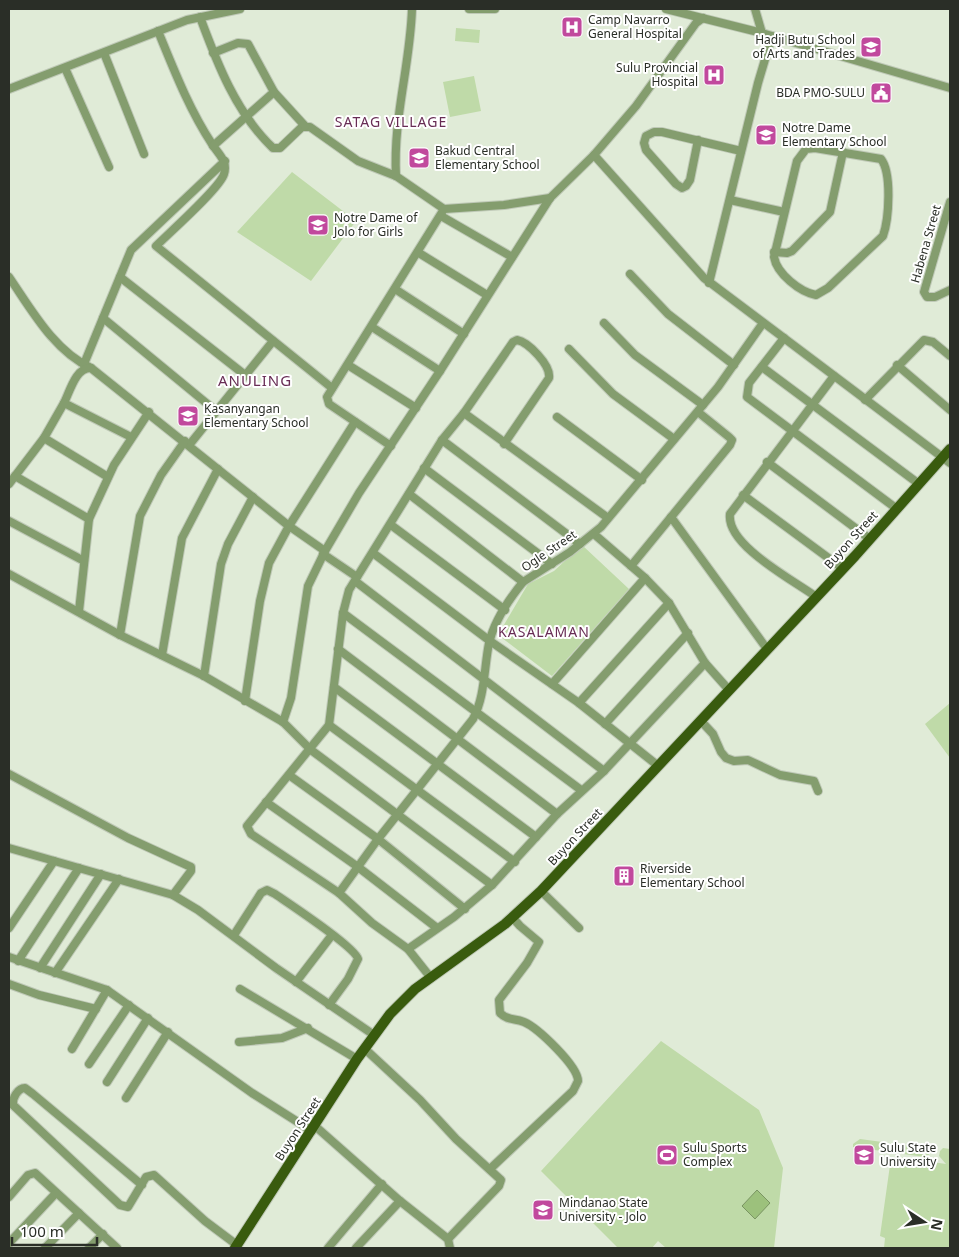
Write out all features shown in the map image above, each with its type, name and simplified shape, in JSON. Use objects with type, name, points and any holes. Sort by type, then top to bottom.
[{"type":"main road","name":"Buyon Street","points":[[236,1246],[314,1129],[357,1060],[390,1014],[431,978],[512,917],[541,891],[657,765],[768,649],[919,484],[947,460],[950,449]]},
{"type":"street","points":[[9,89],[200,17],[240,9]]},
{"type":"street","points":[[396,176],[396,124],[407,59],[412,9]]},
{"type":"street","points":[[469,9],[495,9]]},
{"type":"street","points":[[666,9],[762,33],[950,88]]},
{"type":"street","points":[[755,9],[762,33]]},
{"type":"street","points":[[200,17],[213,53],[246,116],[274,148],[280,148],[305,126]]},
{"type":"street","points":[[283,722],[292,690],[308,586],[324,552],[359,492],[416,408],[550,198],[594,154],[636,106],[696,23],[703,18]]},
{"type":"street","points":[[158,32],[182,91],[213,146],[225,161],[224,173],[220,182],[156,246],[332,388]]},
{"type":"street","points":[[709,282],[741,151],[772,36]]},
{"type":"street","points":[[213,53],[238,43],[248,44],[274,92],[305,126],[358,161],[396,176],[442,213],[512,257]]},
{"type":"street","points":[[104,53],[144,154]]},
{"type":"street","points":[[65,68],[109,167]]},
{"type":"street","points":[[213,146],[274,92]]},
{"type":"street","points":[[698,140],[689,183],[682,188],[646,150],[644,143],[646,136],[655,132],[698,140],[741,151]]},
{"type":"street","points":[[815,148],[879,158],[886,165],[888,182],[883,236],[828,288],[818,295],[807,292],[781,272],[775,264],[774,252],[784,212],[795,166],[803,151],[815,148]]},
{"type":"street","points":[[774,252],[787,253],[792,251],[830,212],[843,152]]},
{"type":"street","points":[[594,154],[709,282],[947,460]]},
{"type":"street","points":[[9,484],[44,438],[81,371],[88,366],[103,318],[131,250],[225,161]]},
{"type":"street","points":[[442,213],[550,198]]},
{"type":"street","points":[[730,200],[784,212]]},
{"type":"street","name":"Habena Street","points":[[950,202],[924,292],[928,297],[932,297],[950,290]]},
{"type":"street","points":[[391,446],[328,404],[327,397],[419,253],[442,213]]},
{"type":"street","points":[[419,253],[487,295]]},
{"type":"street","points":[[630,274],[674,319],[734,365]]},
{"type":"street","points":[[9,277],[54,338],[70,355],[88,366],[149,412],[356,579],[604,771]]},
{"type":"street","points":[[120,277],[245,375]]},
{"type":"street","points":[[395,289],[464,334]]},
{"type":"street","points":[[103,318],[216,411]]},
{"type":"street","points":[[604,323],[635,355],[703,405]]},
{"type":"street","name":"Ogle Street","points":[[339,893],[378,839],[398,817],[477,712],[490,641],[504,610],[523,582],[594,534],[698,412],[763,323]]},
{"type":"street","points":[[372,327],[440,371]]},
{"type":"street","points":[[784,338],[750,383],[746,397],[897,509]]},
{"type":"street","points":[[431,978],[408,949],[339,893],[249,832],[248,824],[329,725],[343,613],[349,590],[442,440],[464,413],[513,342],[517,340],[524,342],[547,367],[549,378],[504,444]]},
{"type":"street","points":[[865,400],[897,365],[927,340],[933,342],[950,356]]},
{"type":"street","points":[[120,634],[140,516],[161,475],[273,341]]},
{"type":"street","points":[[569,349],[613,394],[674,439]]},
{"type":"street","points":[[348,365],[416,408]]},
{"type":"street","points":[[897,365],[950,410]]},
{"type":"street","points":[[762,367],[919,484]]},
{"type":"street","points":[[815,596],[763,561],[738,537],[730,524],[730,514],[834,376]]},
{"type":"street","points":[[64,403],[131,437]]},
{"type":"street","points":[[79,611],[89,519],[108,477],[131,437],[149,412]]},
{"type":"street","points":[[631,566],[732,443],[729,437],[698,412]]},
{"type":"street","points":[[464,413],[608,518]]},
{"type":"street","points":[[556,417],[642,480]]},
{"type":"street","points":[[245,700],[262,587],[269,563],[289,526],[355,422]]},
{"type":"street","points":[[44,438],[108,477]]},
{"type":"street","points":[[442,440],[580,544]]},
{"type":"street","points":[[768,462],[870,539]]},
{"type":"street","points":[[424,468],[552,564]]},
{"type":"street","points":[[162,655],[182,538],[218,469]]},
{"type":"street","points":[[15,476],[89,519]]},
{"type":"street","points":[[409,494],[523,582]]},
{"type":"street","points":[[743,495],[842,568]]},
{"type":"street","points":[[204,676],[224,553],[253,497]]},
{"type":"street","points":[[671,517],[768,649]]},
{"type":"street","points":[[9,521],[84,561]]},
{"type":"street","points":[[391,525],[504,610]]},
{"type":"street","points":[[594,534],[645,578],[669,603],[705,664],[729,690]]},
{"type":"street","points":[[373,553],[490,641],[579,703],[657,765]]},
{"type":"street","points":[[9,574],[120,634],[204,676],[283,722],[310,750],[492,885]]},
{"type":"street","points":[[552,684],[645,578]]},
{"type":"street","points":[[579,703],[669,603]]},
{"type":"street","points":[[343,613],[581,790]]},
{"type":"street","points":[[605,724],[688,633]]},
{"type":"street","points":[[338,649],[456,740],[557,814]]},
{"type":"street","points":[[408,949],[465,909],[492,885],[557,814],[581,790],[604,771],[705,664]]},
{"type":"street","points":[[334,688],[536,837]]},
{"type":"street","points":[[701,721],[713,734],[721,752],[726,758],[734,761],[748,760],[784,776],[808,778],[814,781],[818,791]]},
{"type":"street","points":[[329,725],[515,862]]},
{"type":"street","points":[[9,774],[128,838],[190,866],[191,871],[173,895]]},
{"type":"street","points":[[289,775],[378,839],[465,909]]},
{"type":"street","points":[[266,802],[358,867],[437,928]]},
{"type":"street","points":[[9,848],[173,895],[374,1035]]},
{"type":"street","points":[[9,928],[54,860]]},
{"type":"street","points":[[18,960],[79,868]]},
{"type":"street","points":[[40,968],[101,874]]},
{"type":"street","points":[[55,973],[119,879]]},
{"type":"street","points":[[234,936],[261,893],[266,890],[275,894],[332,935],[354,951],[358,959],[348,979],[329,1005]]},
{"type":"street","points":[[541,891],[579,928]]},
{"type":"street","points":[[490,1169],[573,1091],[578,1081],[574,1068],[536,1031],[524,1022],[506,1019],[500,1013],[499,1000],[527,963],[539,942],[512,917]]},
{"type":"street","points":[[296,982],[332,935]]},
{"type":"street","points":[[9,957],[55,973],[92,983],[107,990],[252,1093],[314,1129],[448,1240],[450,1248]]},
{"type":"street","points":[[9,984],[39,995],[96,1010]]},
{"type":"street","points":[[240,989],[308,1028],[357,1060]]},
{"type":"street","points":[[72,1049],[107,990]]},
{"type":"street","points":[[89,1064],[129,1005]]},
{"type":"street","points":[[107,1082],[148,1018]]},
{"type":"street","points":[[239,1042],[282,1038],[308,1028]]},
{"type":"street","points":[[126,1098],[168,1032]]},
{"type":"street","points":[[365,1049],[420,1100],[456,1140],[501,1180],[500,1184],[448,1240]]},
{"type":"street","points":[[142,1185],[28,1090],[23,1087],[17,1092],[13,1105],[120,1205],[128,1207],[148,1176],[156,1176],[236,1246]]},
{"type":"street","points":[[9,1197],[32,1172],[117,1248]]},
{"type":"street","points":[[328,1248],[382,1184]]},
{"type":"street","points":[[9,1243],[56,1193]]},
{"type":"street","points":[[356,1248],[400,1201]]},
{"type":"street","points":[[45,1248],[79,1213]]},
{"type":"street","points":[[89,1248],[102,1234]]},
{"type":"shaded area","points":[[456,28],[480,30],[479,43],[455,41]]},
{"type":"shaded area","points":[[474,76],[481,111],[450,117],[443,82]]},
{"type":"shaded area","points":[[292,172],[356,221],[311,281],[237,232]]},
{"type":"shaded area","points":[[582,545],[629,589],[552,676],[498,635],[528,584],[554,571]]},
{"type":"shaded area","points":[[950,703],[950,758],[925,724]]},
{"type":"shaded area","name":"Sulu Sports Complex","points":[[661,1041],[759,1110],[783,1168],[774,1248],[666,1248],[658,1241],[652,1248],[618,1248],[541,1171]]},
{"type":"shaded area","points":[[860,1139],[927,1148],[931,1153],[925,1157],[853,1147],[853,1144]]},
{"type":"shaded area","points":[[943,1148],[950,1149],[950,1248],[884,1248],[885,1238],[880,1236],[891,1158],[898,1157],[946,1164],[939,1156]]},
{"type":"shaded area","points":[[757,1190],[770,1203],[755,1219],[742,1206]]},
{"type":"place","name":"Camp Navarro General Hospital","points":[[572,27]]},
{"type":"place","name":"Hadji Butu School of Arts and Trades","points":[[871,47]]},
{"type":"place","name":"Sulu Provincial Hospital","points":[[714,75]]},
{"type":"place","name":"BDA PMO-SULU","points":[[881,93]]},
{"type":"place","name":"Notre Dame Elementary School","points":[[766,135]]},
{"type":"place","name":"Bakud Central Elementary School","points":[[419,158]]},
{"type":"place","name":"Notre Dame of Jolo for Girls","points":[[318,225]]},
{"type":"place","name":"Kasanyangan Elementary School","points":[[188,416]]},
{"type":"place","name":"Riverside Elementary School","points":[[624,876]]},
{"type":"place","name":"Sulu Sports Complex","points":[[667,1155]]},
{"type":"place","name":"Sulu State University","points":[[864,1155]]},
{"type":"place","name":"Mindanao State University - Jolo","points":[[543,1210]]},
{"type":"district","name":"SATAG VILLAGE","points":[[391,122]]},
{"type":"district","name":"ANULING","points":[[255,381]]},
{"type":"district","name":"KASALAMAN","points":[[544,632]]}]
